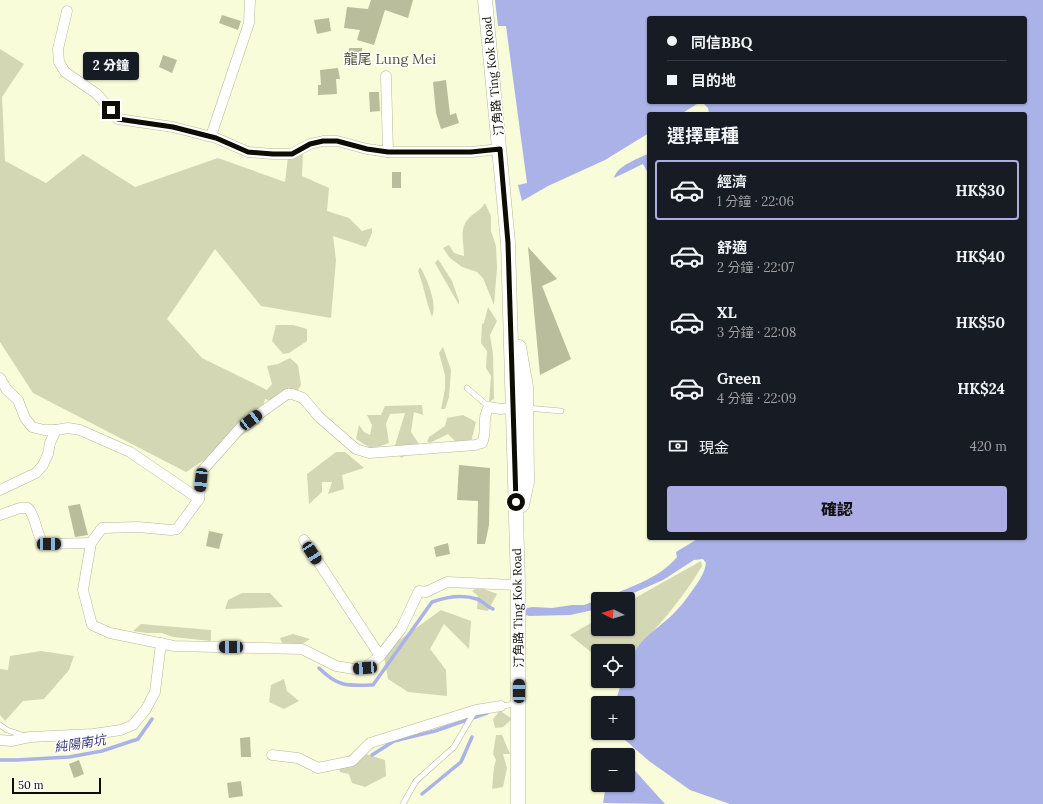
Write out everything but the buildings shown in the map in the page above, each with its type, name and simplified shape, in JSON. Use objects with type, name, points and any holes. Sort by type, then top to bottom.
[{"type":"main road","name":"汀角路 Ting Kok Road","points":[[485,0],[508,243],[510,296],[526,387],[520,408],[517,531],[519,704],[518,804]]},
{"type":"street","points":[[210,136],[249,23],[250,0]]},
{"type":"street","points":[[67,11],[58,48],[59,62],[65,72],[97,94],[118,119],[173,127],[210,136],[248,152],[292,154],[310,144],[323,141],[337,141],[367,149],[388,152],[471,152],[500,149]]},
{"type":"street","points":[[386,76],[388,152]]},
{"type":"street","points":[[0,378],[7,390],[18,400],[25,418],[32,427],[56,430],[68,428],[80,430],[130,452],[199,499]]},
{"type":"street","points":[[518,585],[447,582],[426,592],[419,591],[401,629],[380,656],[365,668],[354,669],[336,666],[302,649],[174,646],[110,632],[92,625],[83,590],[91,544],[102,528],[138,527],[171,530],[177,529],[199,499],[202,471],[241,427],[287,394],[292,394],[303,398],[318,417],[356,449],[369,453],[475,446],[482,443],[486,435],[485,417],[489,407],[500,409],[520,408]]},
{"type":"street","points":[[0,490],[36,473],[43,465],[56,430]]},
{"type":"street","points":[[0,515],[20,508],[28,508],[32,513],[40,539],[44,544],[91,544]]},
{"type":"street","points":[[304,540],[380,656]]},
{"type":"street","points":[[0,740],[11,741],[30,738],[93,734],[121,730],[133,725],[146,709],[155,692],[161,643]]},
{"type":"street","points":[[272,755],[298,758],[318,768],[352,761],[370,743],[476,710],[501,706]]},
{"type":"lane","points":[[467,388],[489,407]]},
{"type":"lane","points":[[520,408],[561,411]]},
{"type":"lane","points":[[501,706],[519,704]]},
{"type":"lane","points":[[403,804],[416,781],[454,747],[476,710]]},
{"type":"lane","points":[[0,724],[7,730],[30,738]]},
{"type":"green space","points":[[0,49],[24,64],[2,97],[5,161],[46,183],[83,154],[135,187],[218,158],[285,182],[289,149],[303,152],[302,176],[329,188],[327,211],[349,218],[362,231],[372,228],[372,233],[366,247],[333,236],[336,260],[331,318],[261,306],[215,249],[167,319],[202,358],[267,390],[272,384],[267,366],[278,364],[290,358],[298,365],[301,385],[292,399],[289,387],[281,404],[265,399],[259,424],[186,472],[33,393],[0,342]]},
{"type":"green space","points":[[485,203],[491,216],[491,231],[496,246],[497,268],[494,305],[483,278],[477,272],[462,267],[450,258],[443,248],[449,245],[454,253],[464,256],[464,225],[467,220]]},
{"type":"green space","points":[[438,259],[452,281],[459,305],[435,263]]},
{"type":"green space","points":[[420,267],[426,278],[433,299],[434,306],[432,317],[418,271]]},
{"type":"green space","points":[[488,307],[497,321],[490,335],[493,354],[494,399],[489,402],[491,376],[486,368],[487,351],[481,343],[482,324],[484,323]]},
{"type":"green space","points":[[276,325],[293,325],[307,329],[307,341],[289,353],[283,354],[272,341]]},
{"type":"green space","points":[[443,347],[451,370],[449,397],[445,409],[441,409],[445,389],[445,375],[439,353]]},
{"type":"green space","points":[[422,405],[423,415],[414,412],[411,432],[419,444],[402,458],[393,452],[405,413],[390,414],[386,424],[389,443],[372,449],[356,439],[359,425],[364,432],[370,435],[372,425],[367,415],[381,415],[385,406]]},
{"type":"green space","points":[[463,415],[476,422],[471,442],[459,445],[448,434],[430,443],[427,442],[429,437],[445,426],[447,418]]},
{"type":"green space","points":[[336,452],[345,452],[364,468],[342,475],[344,489],[328,494],[332,482],[322,482],[322,492],[309,504],[307,474]]},
{"type":"green space","points":[[701,561],[702,566],[686,591],[635,652],[635,644],[591,644],[591,652],[570,635],[591,623],[591,636],[635,636],[635,598]]},
{"type":"green space","points":[[479,587],[497,594],[488,611],[477,609],[478,596],[472,591]]},
{"type":"green space","points":[[242,593],[270,593],[283,607],[225,609],[228,600]]},
{"type":"green space","points":[[441,610],[471,621],[469,649],[444,624],[430,649],[446,670],[447,696],[408,692],[388,679],[384,657],[398,641]]},
{"type":"green space","points":[[141,624],[211,630],[211,641],[173,637],[162,633],[133,631]]},
{"type":"green space","points":[[293,634],[310,639],[301,645],[282,643],[280,638]]},
{"type":"green space","points":[[41,651],[74,656],[69,670],[44,699],[23,701],[5,721],[0,715],[0,669],[8,670],[10,656]]},
{"type":"green space","points":[[284,679],[287,691],[299,701],[284,709],[269,702],[271,685]]},
{"type":"green space","points":[[503,703],[502,712],[512,719],[503,727],[495,728],[493,719],[498,713],[495,704]]},
{"type":"green space","points":[[496,735],[502,735],[510,754],[503,754],[507,768],[503,787],[492,789],[496,760],[493,754]]},
{"type":"green space","points":[[359,752],[385,760],[386,776],[365,787],[352,783],[349,774],[340,772],[337,760]]},
{"type":"water","points":[[495,0],[1043,0],[1043,804],[730,804],[690,790],[649,761],[625,740],[635,740],[635,696],[617,696],[620,688],[635,688],[635,651],[647,637],[670,617],[683,603],[700,579],[706,563],[703,559],[694,560],[663,580],[635,592],[618,592],[652,577],[670,565],[677,557],[676,552],[696,540],[1027,540],[1027,112],[709,112],[708,108],[704,104],[1027,104],[1027,16],[647,16],[647,104],[697,104],[684,112],[647,112],[647,134],[605,160],[548,186],[522,201],[518,185],[527,183],[506,26],[498,26]]},
{"type":"water","points":[[647,154],[647,171],[643,164],[614,178],[619,169]]},
{"type":"water","points":[[591,602],[591,610],[570,615],[526,615],[526,608],[552,608],[584,605]]},
{"type":"water","points":[[635,771],[665,804],[603,803],[605,792],[635,792]]},
{"type":"waterway","points":[[319,668],[332,679],[343,684],[373,685],[432,602],[460,596],[471,597],[493,609]]},
{"type":"waterway","points":[[372,755],[394,741],[435,731],[487,713]]},
{"type":"waterway","name":"純陽南坑","points":[[0,760],[69,757],[102,751],[138,739],[152,719]]},
{"type":"waterway","points":[[422,794],[461,762],[472,737]]},
{"type":"district","name":"龍尾 Lung Mei","points":[[390,59]]},
{"type":"route","points":[[111,110],[118,119],[173,127],[198,133],[216,138],[248,152],[292,154],[310,144],[323,141],[337,141],[367,149],[388,152],[471,152],[500,149],[508,243],[516,502]]}]
